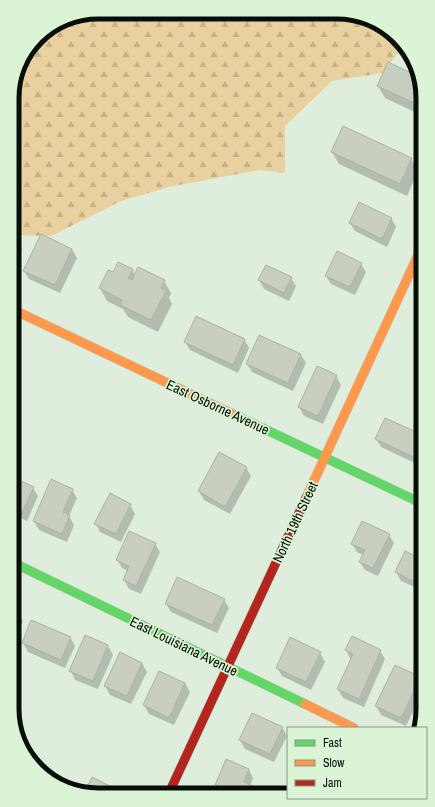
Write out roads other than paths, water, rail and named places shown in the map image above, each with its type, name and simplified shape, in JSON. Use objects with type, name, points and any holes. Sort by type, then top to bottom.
[{"type":"street","name":"North 19th Street","points":[[171,788],[416,260]]},
{"type":"street","name":"East Osborne Avenue","points":[[19,312],[416,501]]},
{"type":"street","name":"East Louisiana Avenue","points":[[19,565],[352,727]]}]
